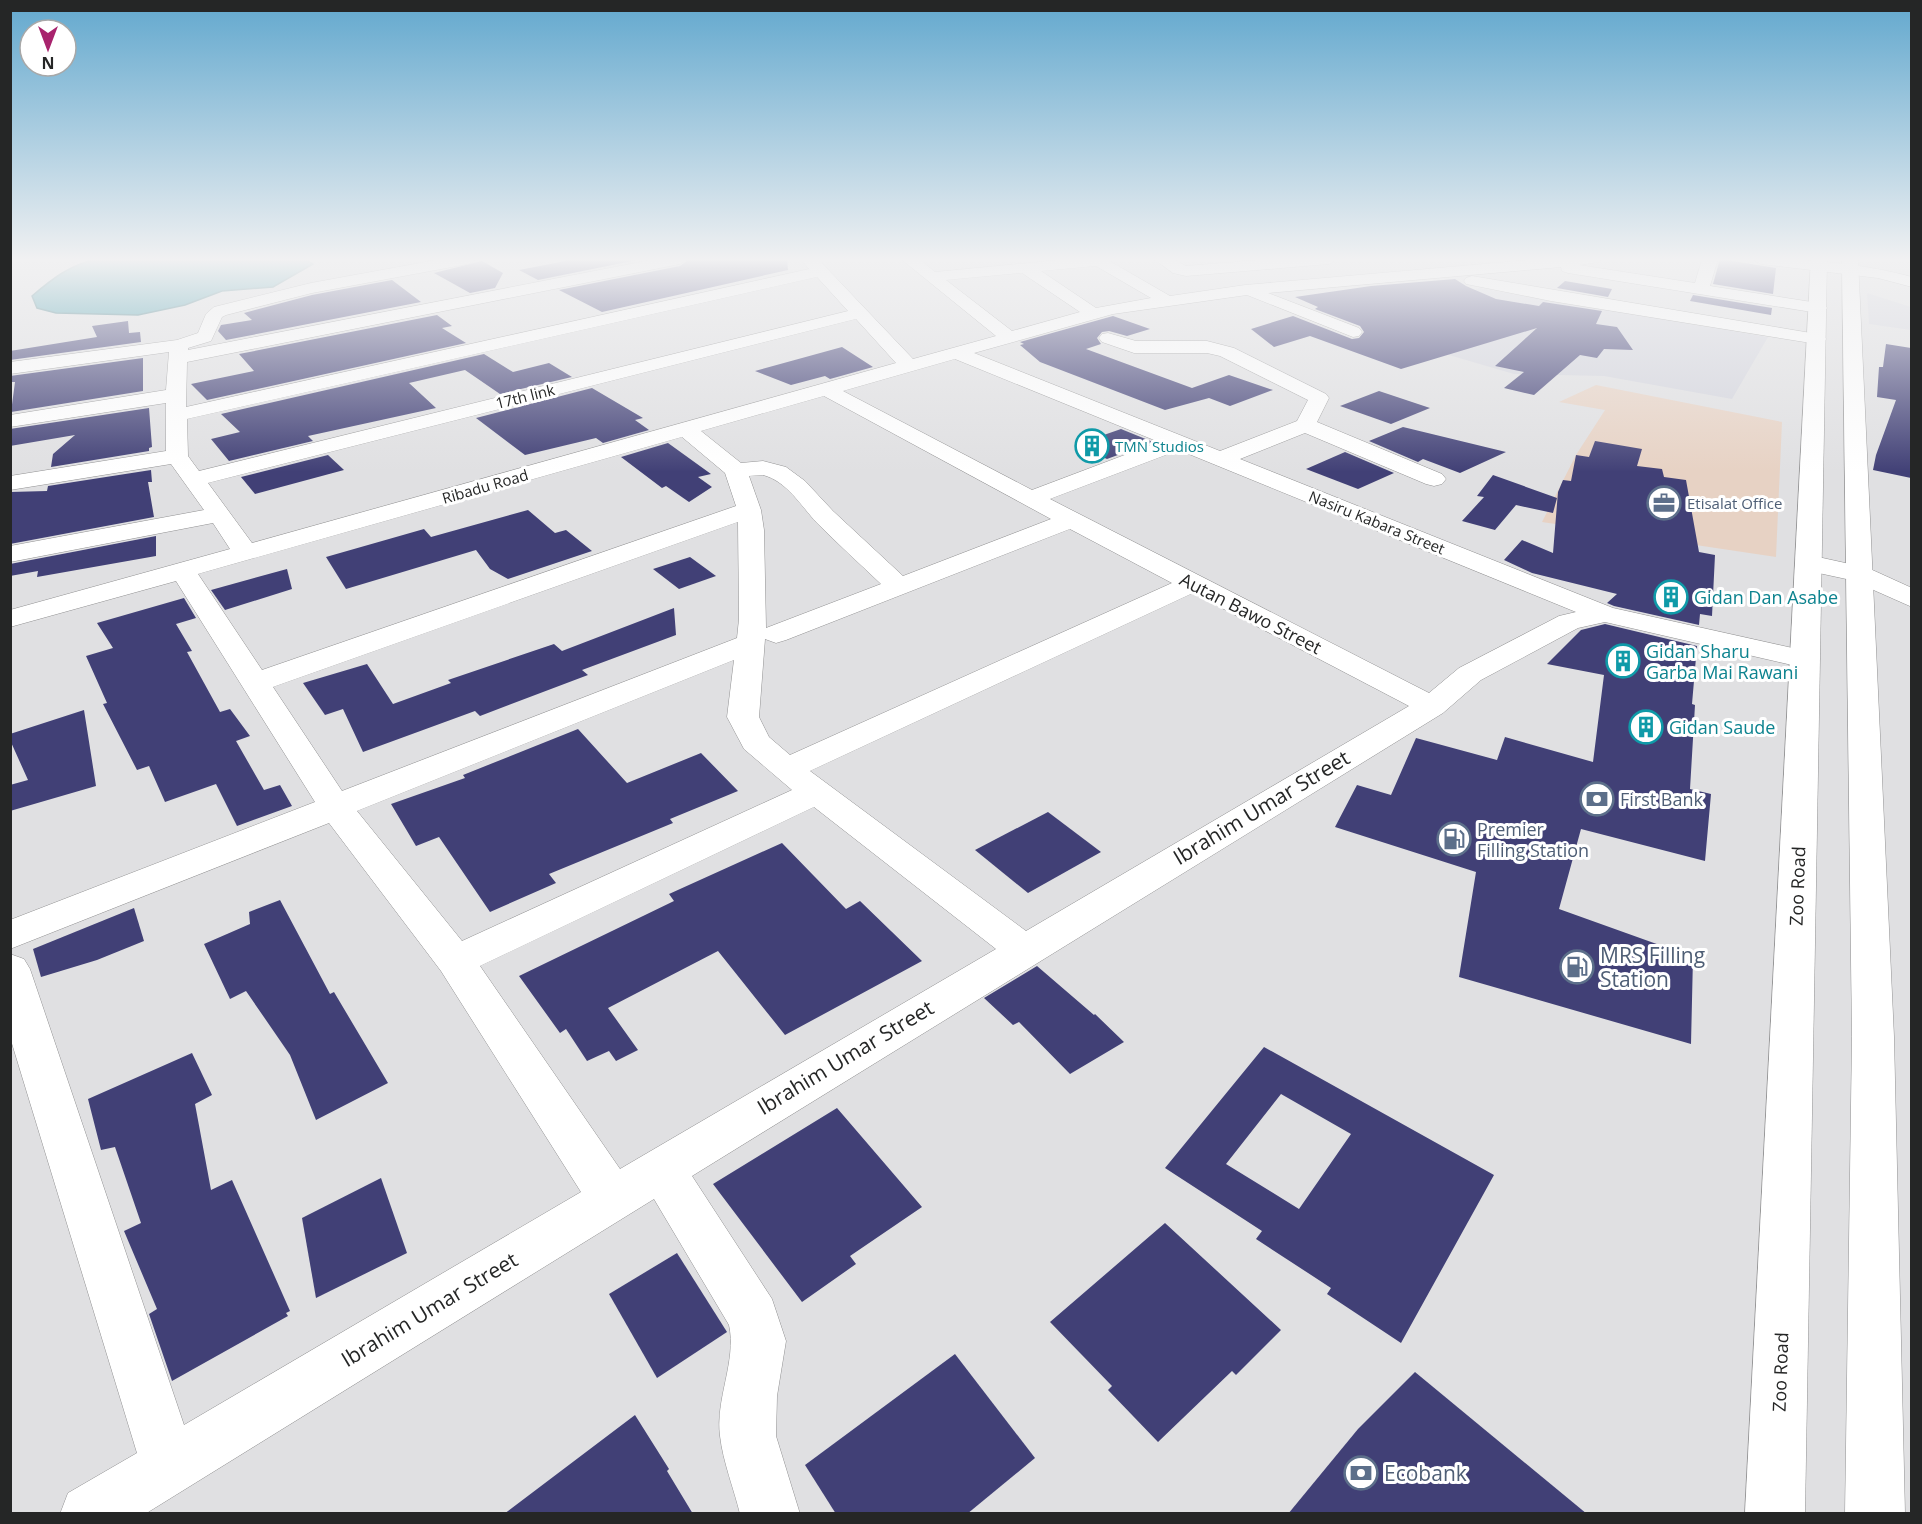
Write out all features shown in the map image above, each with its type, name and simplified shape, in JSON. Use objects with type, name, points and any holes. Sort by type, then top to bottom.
[{"type":"street","points":[[178,351],[206,337],[209,330]]},
{"type":"street","points":[[10,368],[178,351],[307,330]]},
{"type":"street","points":[[367,330],[375,336]]},
{"type":"street","points":[[10,421],[176,405],[411,362],[554,330]]},
{"type":"street","name":"17th link","points":[[192,480],[791,330]]},
{"type":"street","points":[[875,330],[910,367]]},
{"type":"street","points":[[1000,330],[1010,338]]},
{"type":"street","name":"Ribadu Road","points":[[10,619],[960,354],[1038,330]]},
{"type":"street","points":[[1348,330],[1353,332]]},
{"type":"street","name":"Zoo Road","points":[[1775,1514],[1817,330]]},
{"type":"street","points":[[1840,330],[1859,574],[1873,1037],[1875,1514]]},
{"type":"street","points":[[1108,338],[1134,347],[1201,347],[1227,352],[1319,398],[1305,425],[1221,459]]},
{"type":"street","points":[[393,349],[411,362]]},
{"type":"street","points":[[178,351],[177,456],[246,553]]},
{"type":"street","name":"Nasiru Kabara Street","points":[[960,354],[1605,614],[1805,659]]},
{"type":"street","name":"Autan Bawo Street","points":[[827,390],[1071,520],[1432,706]]},
{"type":"street","points":[[1305,425],[1434,479]]},
{"type":"street","points":[[687,430],[736,470],[749,510],[752,530],[753,619],[764,638],[743,717],[754,742],[786,769],[1023,949]]},
{"type":"street","points":[[1031,498],[1180,442]]},
{"type":"street","points":[[10,483],[177,456]]},
{"type":"street","points":[[736,470],[763,468],[778,472],[797,486],[824,516],[899,586]]},
{"type":"street","points":[[255,683],[749,510]]},
{"type":"street","points":[[10,555],[218,515]]},
{"type":"street","points":[[10,935],[764,638],[1071,520]]},
{"type":"street","points":[[1809,563],[1859,574],[1907,593]]},
{"type":"street","points":[[183,571],[335,807],[455,961],[612,1198]]},
{"type":"street","points":[[786,769],[1194,583]]},
{"type":"street","name":"Ibrahim Umar Street","points":[[89,1514],[1023,949],[1432,706],[1470,674],[1569,622],[1605,614]]},
{"type":"street","points":[[455,961],[817,792]]},
{"type":"street","points":[[10,969],[169,1465]]},
{"type":"street","points":[[661,1168],[753,1317],[759,1341],[749,1396],[748,1436],[770,1514]]},
{"type":"shaded area","points":[[1386,330],[1727,330],[1768,337],[1732,399],[1604,376],[1514,374],[1377,334]]},
{"type":"shaded area","points":[[1596,385],[1782,422],[1776,557],[1542,522],[1576,455],[1605,410],[1559,402]]},
{"type":"building","points":[[94,330],[129,330],[129,333],[140,332],[141,342],[10,360],[10,351],[97,337]]},
{"type":"building","points":[[218,330],[277,330],[226,340]]},
{"type":"building","points":[[360,330],[445,330],[466,343],[207,400],[191,384],[254,371],[239,354]]},
{"type":"building","points":[[1062,330],[1146,330],[1127,336],[1109,331],[1102,332],[1097,338],[1101,344],[1086,349],[1192,388],[1229,375],[1273,390],[1230,406],[1209,398],[1165,410],[1040,362],[1020,345],[1024,344],[1020,342]]},
{"type":"building","points":[[1252,330],[1329,330],[1352,339],[1359,338],[1364,332],[1363,330],[1530,330],[1401,369],[1310,336],[1274,347]]},
{"type":"building","points":[[1535,330],[1619,330],[1633,350],[1604,349],[1597,358],[1580,355],[1534,395],[1504,388],[1524,372],[1495,366]]},
{"type":"building","points":[[1886,344],[1911,348],[1911,478],[1873,470],[1876,455],[1896,400],[1877,397],[1879,367],[1883,367]]},
{"type":"building","points":[[842,347],[873,367],[830,379],[825,376],[791,385],[755,371]]},
{"type":"building","points":[[484,354],[513,372],[549,363],[572,377],[500,394],[465,370],[409,383],[436,408],[308,436],[313,441],[229,461],[211,439],[240,432],[221,414]]},
{"type":"building","points":[[143,358],[143,391],[11,412],[15,382],[10,382],[10,376]]},
{"type":"building","points":[[592,388],[643,418],[635,420],[649,430],[603,443],[596,438],[525,455],[476,418]]},
{"type":"building","points":[[1379,391],[1430,408],[1391,424],[1340,406]]},
{"type":"building","points":[[149,408],[152,447],[149,451],[51,467],[53,454],[75,435],[10,446],[10,429]]},
{"type":"building","points":[[1403,427],[1506,452],[1460,473],[1423,459],[1418,462],[1369,441]]},
{"type":"building","name":"TMN Studios","points":[[1121,429],[1153,442],[1107,459],[1075,445]]},
{"type":"building","points":[[1595,441],[1642,449],[1637,466],[1662,469],[1664,477],[1686,480],[1699,552],[1715,555],[1712,616],[1700,614],[1699,625],[1614,606],[1607,603],[1617,594],[1532,573],[1504,560],[1522,540],[1553,553],[1558,492],[1563,480],[1571,481],[1576,455],[1589,457]]},
{"type":"building","points":[[668,443],[711,474],[698,477],[712,487],[689,502],[666,486],[662,488],[621,457]]},
{"type":"building","points":[[1345,452],[1394,473],[1358,489],[1306,469]]},
{"type":"building","points":[[328,455],[344,470],[255,494],[241,477]]},
{"type":"building","points":[[151,470],[152,482],[148,482],[154,517],[10,544],[10,492],[47,491],[48,486]]},
{"type":"building","points":[[1493,475],[1557,498],[1553,513],[1516,505],[1495,530],[1462,521],[1484,497],[1477,496]]},
{"type":"building","points":[[528,510],[555,533],[566,530],[592,551],[508,579],[490,569],[476,550],[346,589],[326,557],[424,529],[431,537]]},
{"type":"building","points":[[156,536],[156,556],[37,577],[38,571],[10,576],[10,564]]},
{"type":"building","points":[[690,557],[716,576],[679,589],[653,569]]},
{"type":"building","points":[[287,569],[292,589],[225,610],[211,590]]},
{"type":"building","points":[[184,598],[196,618],[176,624],[192,651],[187,652],[220,712],[230,709],[250,736],[236,741],[264,790],[280,785],[292,806],[237,826],[216,784],[165,802],[149,766],[137,770],[103,704],[107,703],[86,656],[113,648],[97,623]]},
{"type":"building","points":[[674,608],[676,635],[582,670],[588,675],[480,716],[475,711],[363,752],[343,709],[325,715],[303,683],[367,664],[393,704],[451,683],[448,680],[554,644],[562,651]]},
{"type":"building","points":[[1605,624],[1697,646],[1692,704],[1695,705],[1690,789],[1711,794],[1705,861],[1581,829],[1559,909],[1693,957],[1691,1044],[1459,977],[1476,872],[1335,827],[1357,785],[1391,795],[1416,738],[1497,760],[1505,737],[1593,762],[1604,675],[1547,664],[1581,630]]},
{"type":"building","points":[[84,710],[96,786],[10,811],[10,785],[28,780],[10,740],[10,734]]},
{"type":"building","points":[[578,729],[627,783],[701,753],[738,791],[670,819],[673,823],[549,874],[556,883],[490,912],[439,837],[416,846],[391,804],[465,778],[463,775]]},
{"type":"building","points":[[1048,812],[1101,852],[1028,893],[975,850]]},
{"type":"building","points":[[782,843],[846,909],[860,901],[922,961],[785,1035],[718,951],[608,1008],[638,1050],[616,1061],[609,1051],[587,1061],[566,1029],[560,1033],[519,976],[674,901],[669,894]]},
{"type":"building","points":[[280,900],[330,994],[334,992],[388,1083],[316,1120],[290,1055],[246,991],[230,999],[204,944],[250,924],[249,912]]},
{"type":"building","points":[[134,908],[144,941],[97,960],[41,977],[33,949]]},
{"type":"building","points":[[1037,966],[1095,1014],[1124,1042],[1070,1074],[1019,1022],[1013,1025],[984,998]]},
{"type":"building","points":[[1264,1047],[1494,1175],[1401,1343],[1327,1294],[1331,1288],[1256,1239],[1262,1231],[1165,1168]],"holes":[[[1281,1094],[1351,1134],[1299,1209],[1226,1164]]]},
{"type":"building","points":[[192,1053],[212,1095],[195,1104],[211,1190],[232,1180],[290,1311],[286,1313],[288,1316],[172,1381],[149,1314],[157,1309],[124,1231],[141,1223],[115,1147],[101,1150],[88,1099]]},
{"type":"building","points":[[837,1108],[922,1207],[850,1256],[856,1264],[802,1302],[713,1184]]},
{"type":"building","points":[[381,1178],[407,1253],[316,1298],[302,1218]]},
{"type":"building","points":[[1165,1223],[1281,1330],[1236,1375],[1232,1371],[1158,1442],[1108,1390],[1112,1386],[1050,1322]]},
{"type":"building","points":[[677,1253],[727,1332],[657,1378],[609,1294]]},
{"type":"building","points":[[955,1354],[1035,1458],[967,1514],[836,1514],[805,1465]]},
{"type":"building","points":[[1415,1372],[1587,1514],[1288,1514],[1358,1429]]},
{"type":"building","points":[[635,1415],[669,1469],[667,1471],[693,1514],[504,1514]]},
{"type":"place","name":"TMN Studios","points":[[1092,446]]},
{"type":"place","name":"Etisalat Office","points":[[1664,503]]},
{"type":"place","name":"Gidan Dan Asabe","points":[[1671,597]]},
{"type":"place","name":"Gidan Sharu Garba Mai Rawani","points":[[1623,661]]},
{"type":"place","name":"Gidan Saude","points":[[1646,727]]},
{"type":"place","name":"First Bank","points":[[1597,799]]},
{"type":"place","name":"Premier Filling Station","points":[[1454,839]]},
{"type":"place","name":"MRS Filling Station","points":[[1577,967]]},
{"type":"place","name":"Ecobank","points":[[1361,1473]]}]
